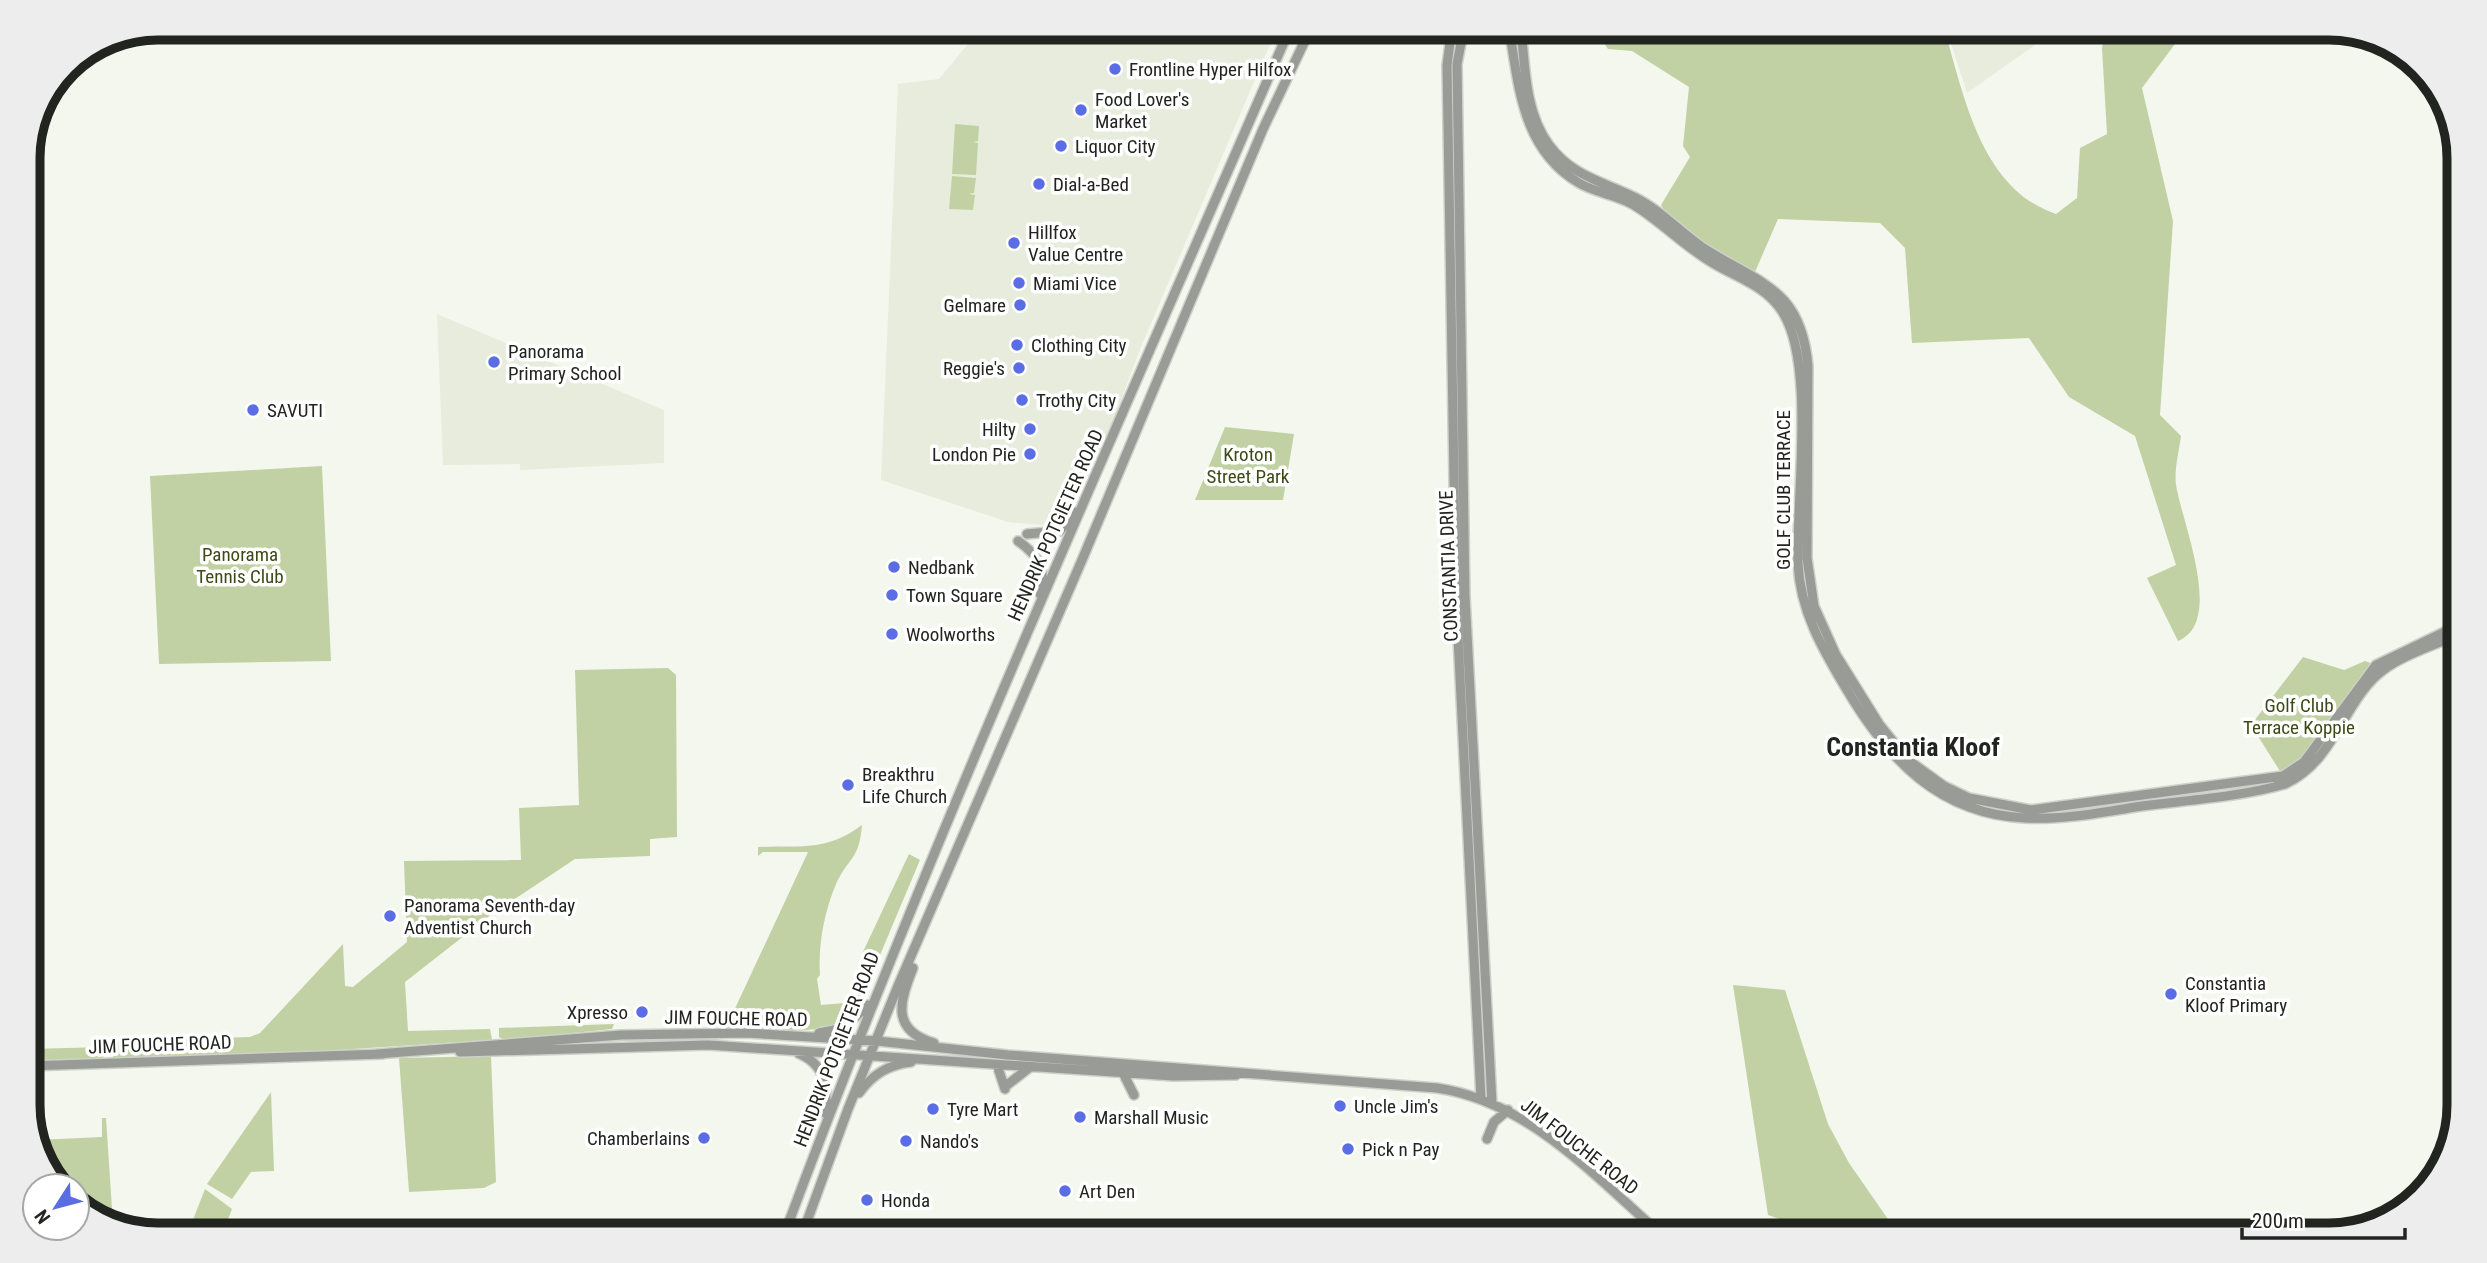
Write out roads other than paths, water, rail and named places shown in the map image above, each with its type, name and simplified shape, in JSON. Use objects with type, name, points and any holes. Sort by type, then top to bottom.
[{"type":"street","name":"HENDRIK POTGIETER ROAD","points":[[788,1223],[851,1053],[967,770],[1101,467],[1160,320],[1285,40]]},
{"type":"street","name":"HENDRIK POTGIETER ROAD","points":[[806,1223],[848,1109],[898,986],[1263,129],[1305,40]]},
{"type":"street","name":"CONSTANTIA DRIVE","points":[[1450,40],[1447,65],[1451,465],[1481,1098]]},
{"type":"street","name":"CONSTANTIA DRIVE","points":[[1462,40],[1457,64],[1463,532],[1492,1103]]},
{"type":"street","name":"GOLF CLUB TERRACE","points":[[1511,40],[1527,120],[1539,144],[1556,164],[1592,189],[1643,211],[1712,263],[1762,289],[1786,316],[1800,359],[1798,561],[1805,606],[1820,644],[1871,728],[1899,763],[1931,788],[1968,806],[2025,818],[2064,817],[2285,784],[2303,774],[2316,761],[2377,675],[2447,640]]},
{"type":"street","points":[[1513,40],[1522,45],[1513,53]]},
{"type":"street","name":"GOLF CLUB TERRACE","points":[[1522,40],[1534,113],[1541,132],[1561,159],[1587,179],[1646,203],[1702,246],[1768,284],[1793,313],[1804,337],[1808,366],[1807,558],[1819,620],[1836,655],[1895,746],[1918,768],[1944,786],[1986,803],[2031,810],[2283,776],[2294,772],[2311,754],[2376,665],[2447,631]]},
{"type":"street","points":[[1027,534],[1052,534],[1066,526],[1101,467]]},
{"type":"street","points":[[1018,541],[1034,554],[1042,570],[1042,584],[1029,629]]},
{"type":"street","points":[[940,890],[900,1007],[904,1020],[919,1038],[966,1051]]},
{"type":"street","points":[[793,1035],[844,1028],[875,996]]},
{"type":"street","name":"JIM FOUCHE ROAD","points":[[377,1054],[621,1035],[793,1035],[1437,1088],[1481,1098],[1508,1110],[1548,1138],[1648,1223]]},
{"type":"street","name":"JIM FOUCHE ROAD","points":[[41,1066],[708,1045],[1123,1073],[1209,1077],[1262,1073]]},
{"type":"street","points":[[795,1051],[814,1061],[824,1076],[827,1094],[824,1126]]},
{"type":"street","points":[[848,1109],[871,1077],[881,1070],[898,1064],[930,1060]]},
{"type":"street","points":[[997,1065],[1006,1087],[1030,1067]]},
{"type":"street","points":[[1123,1073],[1134,1095]]},
{"type":"street","points":[[1487,1139],[1494,1122],[1508,1110]]},
{"type":"place","name":"Frontline Hyper Hilfox","points":[[1115,69]]},
{"type":"place","name":"Food Lover's Market","points":[[1081,110]]},
{"type":"place","name":"Liquor City","points":[[1061,146]]},
{"type":"place","name":"Dial-a-Bed","points":[[1039,184]]},
{"type":"place","name":"Hillfox Value Centre","points":[[1014,243]]},
{"type":"place","name":"Miami Vice","points":[[1019,283]]},
{"type":"place","name":"Gelmare","points":[[1020,305]]},
{"type":"place","name":"Clothing City","points":[[1017,345]]},
{"type":"place","name":"Panorama Primary School","points":[[494,362]]},
{"type":"place","name":"Reggie's","points":[[1019,368]]},
{"type":"place","name":"Trothy City","points":[[1022,400]]},
{"type":"place","name":"SAVUTI","points":[[253,410]]},
{"type":"place","name":"Hilty","points":[[1030,429]]},
{"type":"place","name":"London Pie","points":[[1030,454]]},
{"type":"place","name":"Nedbank","points":[[894,567]]},
{"type":"place","name":"Town Square","points":[[892,595]]},
{"type":"place","name":"Woolworths","points":[[892,634]]},
{"type":"place","name":"Breakthru Life Church","points":[[848,785]]},
{"type":"place","name":"Panorama Seventh-day Adventist Church","points":[[390,916]]},
{"type":"place","name":"Constantia Kloof Primary","points":[[2171,994]]},
{"type":"place","name":"Xpresso","points":[[642,1012]]},
{"type":"place","name":"Uncle Jim's","points":[[1340,1106]]},
{"type":"place","name":"Tyre Mart","points":[[933,1109]]},
{"type":"place","name":"Marshall Music","points":[[1080,1117]]},
{"type":"place","name":"Chamberlains","points":[[704,1138]]},
{"type":"place","name":"Nando's","points":[[906,1141]]},
{"type":"place","name":"Pick n Pay","points":[[1348,1149]]},
{"type":"place","name":"Art Den","points":[[1065,1191]]},
{"type":"place","name":"Honda","points":[[867,1200]]},
{"type":"district","name":"Constantia Kloof","points":[[1913,747]]},
{"type":"park label","name":"Kroton Street Park","points":[[1248,465]]},
{"type":"park label","name":"Panorama Tennis Club","points":[[240,565]]},
{"type":"park label","name":"Golf Club Terrace Koppie","points":[[2299,716]]}]
